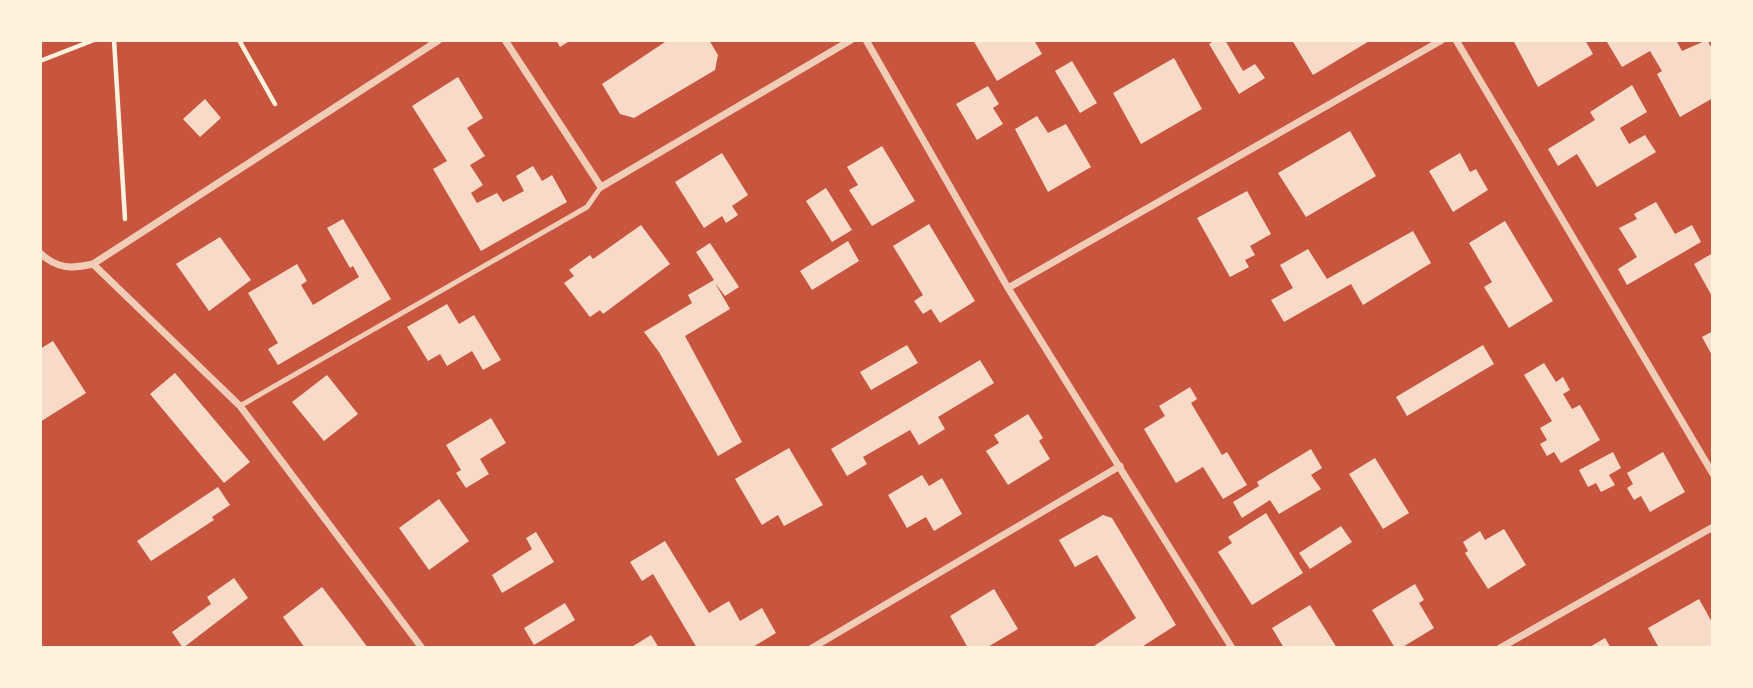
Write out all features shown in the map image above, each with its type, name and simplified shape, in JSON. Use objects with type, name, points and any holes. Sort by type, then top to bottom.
[{"type":"street","points":[[40,253],[54,265],[74,269],[93,264],[439,40]]},
{"type":"street","points":[[505,40],[601,187],[851,40]]},
{"type":"street","points":[[866,40],[1008,288],[1233,648]]},
{"type":"street","points":[[1008,288],[1443,40]]},
{"type":"street","points":[[1456,40],[1713,474]]},
{"type":"street","points":[[93,264],[240,406],[422,648]]},
{"type":"street","points":[[812,648],[1120,466]]},
{"type":"street","points":[[1500,648],[1713,527]]},
{"type":"lane","points":[[240,406],[587,207],[601,187]]},
{"type":"path","points":[[40,61],[94,40]]},
{"type":"path","points":[[114,40],[125,219]]},
{"type":"path","points":[[239,40],[275,104]]},
{"type":"building","points":[[556,40],[571,40],[560,47]]},
{"type":"building","points":[[668,40],[709,40],[718,55],[715,70],[634,118],[620,114],[602,84]]},
{"type":"building","points":[[973,40],[1034,40],[1042,54],[997,81]]},
{"type":"building","points":[[1215,40],[1225,40],[1243,71],[1255,64],[1265,78],[1239,94],[1209,44]]},
{"type":"building","points":[[1292,40],[1371,40],[1313,75]]},
{"type":"building","points":[[1513,40],[1585,40],[1593,54],[1538,87]]},
{"type":"building","points":[[1676,40],[1682,51],[1707,40],[1713,50],[1713,98],[1680,117],[1657,74],[1662,71],[1650,51],[1622,67],[1607,42]]},
{"type":"building","points":[[1174,58],[1202,109],[1141,144],[1113,93]]},
{"type":"building","points":[[1072,61],[1097,103],[1080,113],[1055,71]]},
{"type":"building","points":[[458,77],[483,118],[467,128],[485,156],[470,165],[483,185],[471,193],[477,203],[497,193],[503,202],[524,191],[516,176],[533,166],[542,181],[552,175],[567,202],[481,251],[433,169],[447,161],[412,106]]},
{"type":"building","points":[[1632,85],[1647,112],[1620,128],[1629,144],[1645,135],[1656,152],[1597,187],[1577,154],[1558,166],[1548,149],[1595,120],[1590,112]]},
{"type":"building","points":[[988,86],[999,104],[993,108],[1003,124],[977,140],[956,104]]},
{"type":"building","points":[[205,99],[221,118],[200,137],[183,119]]},
{"type":"building","points":[[1037,116],[1048,133],[1066,124],[1091,167],[1048,192],[1015,129]]},
{"type":"building","points":[[1350,131],[1376,176],[1306,217],[1278,173]]},
{"type":"building","points":[[882,146],[915,201],[872,226],[849,190],[858,185],[847,167]]},
{"type":"building","points":[[722,153],[748,195],[732,206],[738,215],[726,223],[722,216],[704,228],[675,182]]},
{"type":"building","points":[[1460,153],[1470,172],[1476,169],[1488,190],[1453,212],[1429,171]]},
{"type":"building","points":[[826,188],[852,230],[832,242],[806,201]]},
{"type":"building","points":[[1247,191],[1271,234],[1250,246],[1255,255],[1245,260],[1249,267],[1230,277],[1197,218]]},
{"type":"building","points":[[1656,202],[1675,234],[1692,225],[1701,242],[1627,285],[1618,269],[1637,257],[1619,228],[1637,219],[1634,214]]},
{"type":"building","points":[[343,219],[391,299],[278,365],[268,349],[278,343],[248,293],[297,264],[307,281],[301,285],[313,305],[359,277],[353,266],[350,268],[327,228]]},
{"type":"building","points":[[1505,221],[1553,301],[1509,328],[1484,287],[1492,282],[1469,243]]},
{"type":"building","points":[[929,224],[975,301],[940,323],[931,309],[923,314],[914,301],[923,295],[893,246]]},
{"type":"building","points":[[641,225],[670,264],[603,314],[600,310],[590,317],[564,283],[574,276],[569,270],[590,255],[593,259]]},
{"type":"building","points":[[1413,231],[1431,263],[1363,305],[1351,284],[1284,322],[1271,300],[1293,288],[1280,265],[1308,249],[1327,279]]},
{"type":"building","points":[[220,237],[251,280],[209,311],[176,264]]},
{"type":"building","points":[[848,241],[859,261],[812,290],[800,271]]},
{"type":"building","points":[[710,243],[739,287],[725,296],[715,283],[730,309],[685,336],[742,442],[718,456],[659,352],[644,332],[692,303],[688,295],[714,280],[696,252]]},
{"type":"building","points":[[1713,253],[1713,298],[1694,264]]},
{"type":"building","points":[[447,304],[459,324],[474,315],[501,360],[483,370],[472,351],[447,366],[440,354],[428,361],[407,327]]},
{"type":"building","points":[[1713,331],[1713,357],[1702,337]]},
{"type":"building","points":[[53,341],[86,393],[40,422],[40,349]]},
{"type":"building","points":[[907,345],[918,363],[871,390],[860,372]]},
{"type":"building","points":[[1483,345],[1494,364],[1407,416],[1396,397]]},
{"type":"building","points":[[980,360],[994,383],[938,417],[945,429],[919,445],[910,430],[863,457],[867,464],[847,476],[831,449]]},
{"type":"building","points":[[1544,363],[1556,382],[1563,377],[1570,390],[1563,394],[1572,409],[1580,405],[1600,440],[1561,463],[1554,452],[1547,456],[1540,444],[1547,440],[1540,428],[1552,421],[1524,375]]},
{"type":"building","points":[[175,373],[250,462],[224,483],[150,394]]},
{"type":"building","points":[[327,375],[358,414],[324,441],[292,402]]},
{"type":"building","points":[[1190,387],[1197,399],[1191,403],[1222,455],[1227,452],[1247,485],[1223,499],[1203,467],[1176,483],[1144,429],[1165,416],[1159,406]]},
{"type":"building","points":[[1028,414],[1043,438],[1039,441],[1050,459],[1008,485],[986,451],[999,443],[994,435]]},
{"type":"building","points":[[491,418],[506,443],[480,459],[489,474],[466,488],[456,473],[461,470],[446,445]]},
{"type":"building","points":[[789,448],[823,505],[784,526],[778,515],[762,525],[735,479]]},
{"type":"building","points":[[1311,449],[1322,468],[1311,475],[1321,489],[1279,514],[1270,500],[1242,518],[1233,502],[1259,486],[1257,482]]},
{"type":"building","points":[[1613,452],[1621,468],[1609,475],[1615,485],[1601,492],[1596,483],[1588,487],[1579,470]]},
{"type":"building","points":[[1663,452],[1685,492],[1650,512],[1641,496],[1634,500],[1627,488],[1633,484],[1627,473]]},
{"type":"building","points":[[1375,458],[1409,513],[1383,529],[1349,474]]},
{"type":"building","points":[[922,475],[929,486],[942,478],[962,514],[934,531],[926,517],[907,528],[888,495]]},
{"type":"building","points":[[218,487],[230,505],[212,517],[214,520],[151,561],[137,541]]},
{"type":"building","points":[[439,499],[469,541],[429,570],[399,528]]},
{"type":"building","points":[[1266,513],[1303,573],[1252,605],[1218,552],[1232,543],[1228,537]]},
{"type":"building","points":[[1103,515],[1112,518],[1176,625],[1140,648],[1091,648],[1136,618],[1097,555],[1075,567],[1059,540]]},
{"type":"building","points":[[1341,526],[1352,542],[1310,569],[1299,553]]},
{"type":"building","points":[[1504,529],[1526,565],[1488,589],[1465,553],[1468,551],[1463,542],[1480,531],[1485,540]]},
{"type":"building","points":[[536,532],[554,562],[502,593],[492,575],[532,549],[526,538]]},
{"type":"building","points":[[665,541],[709,613],[729,601],[740,621],[762,608],[776,633],[751,648],[697,648],[653,574],[642,581],[630,562]]},
{"type":"building","points":[[234,578],[248,598],[183,648],[172,632],[211,604],[207,597]]},
{"type":"building","points":[[1415,584],[1424,600],[1419,603],[1434,628],[1401,648],[1395,648],[1372,610]]},
{"type":"building","points":[[322,587],[368,648],[305,648],[283,617]]},
{"type":"building","points":[[994,589],[1018,629],[986,648],[968,648],[950,616]]},
{"type":"building","points":[[1699,599],[1713,624],[1713,648],[1659,648],[1648,628]]},
{"type":"building","points":[[565,603],[575,620],[534,645],[524,628]]},
{"type":"building","points":[[1310,605],[1337,648],[1284,648],[1272,628]]},
{"type":"building","points":[[651,635],[659,648],[630,648]]},
{"type":"building","points":[[1605,638],[1611,648],[1588,648]]}]
